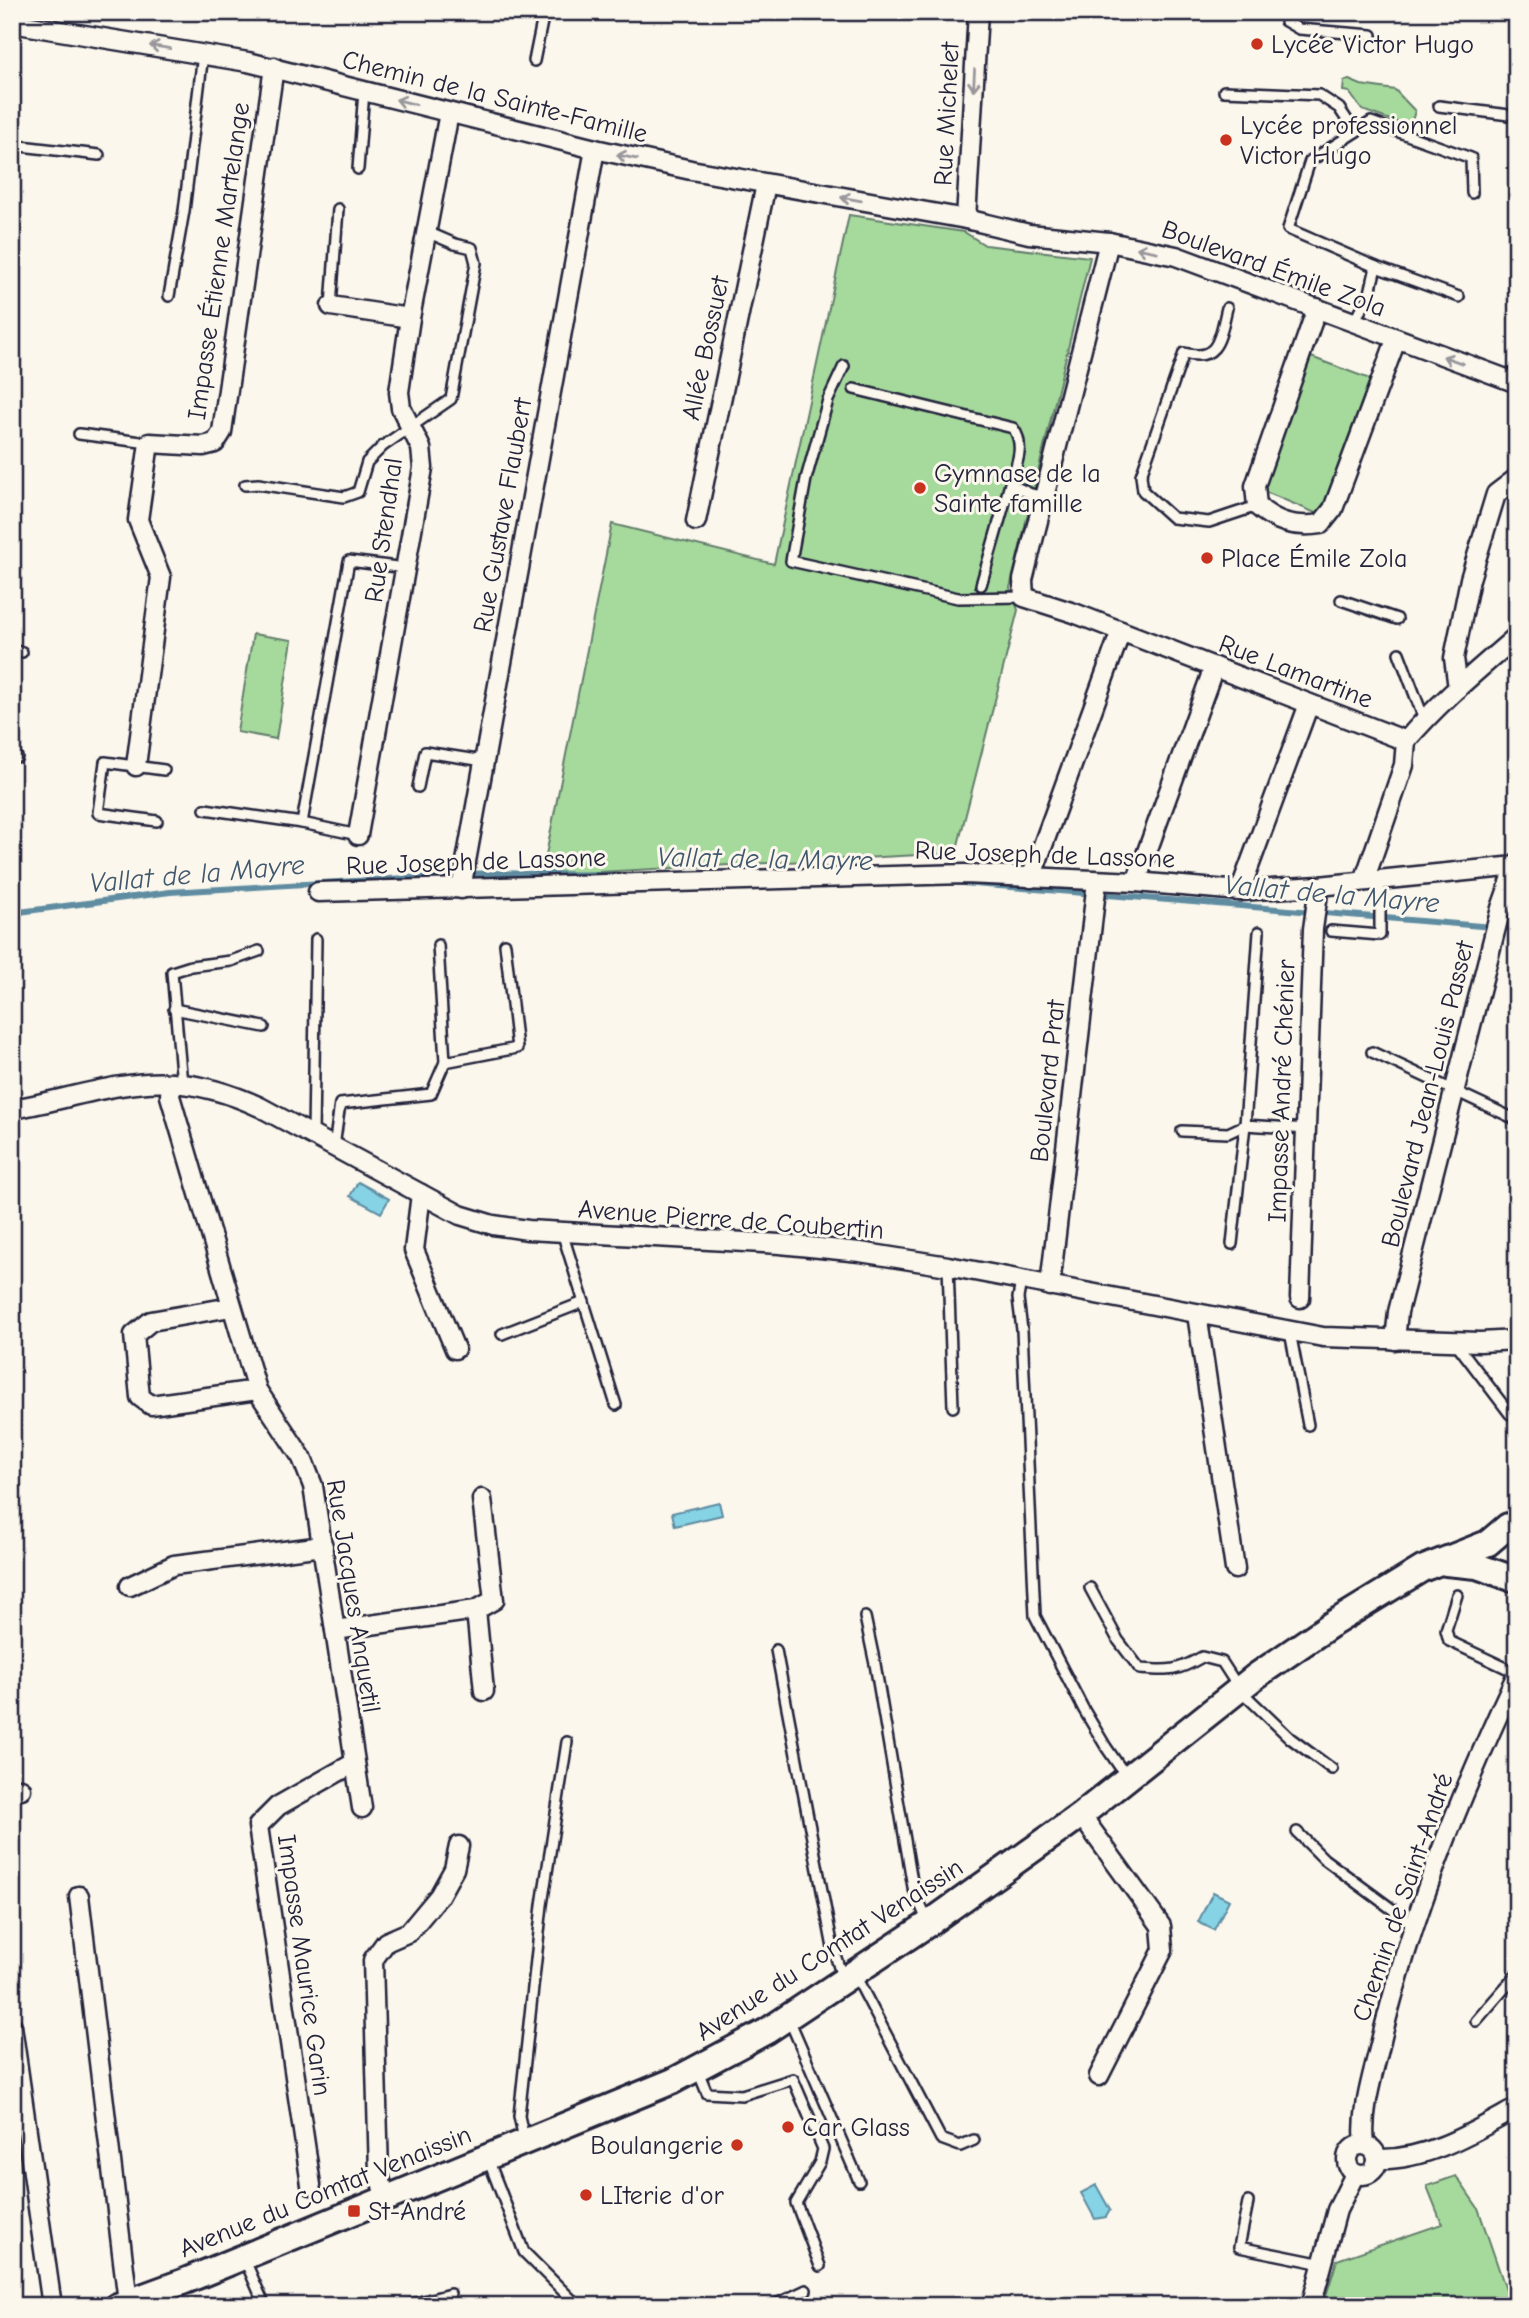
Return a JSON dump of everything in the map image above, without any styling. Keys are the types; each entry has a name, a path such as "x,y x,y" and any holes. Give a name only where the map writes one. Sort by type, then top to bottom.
{"main road":[{"name":"Avenue du Comtat Venaissin","path":"122,2304 185,2281 698,2069 788,2018 928,1924 1081,1815 1240,1690 1332,1624 1435,1563 1488,1543 1512,1520"},
{"path":"1512,1520 1503,1538 1502,1552 1504,1566 1514,1581"},
{"path":"1435,1563 1477,1566 1514,1581"}],"street":[{"name":"Rue Michelet","path":"966,219 978,12"},
{"name":"Chemin de la Sainte-Famille","path":"12,23 274,67 449,113 501,121 595,149 766,184 799,186 895,202 966,219"},
{"name":"Impasse Étienne Martelange","path":"149,443 203,446 215,443 222,432 274,67"},
{"name":"Rue Stendhal","path":"358,835 423,468 421,449 401,408 399,392 410,318 449,113"},
{"name":"Rue Gustave Flaubert","path":"461,889 595,149"},
{"name":"Allée Bossuet","path":"696,522 766,184"},
{"name":"Boulevard Émile Zola","path":"966,219 1029,234 1109,242 1176,256 1517,383"},
{"path":"1024,597 1023,580 1109,242"},
{"path":"331,306 410,318"},
{"path":"1317,309 1255,486 1257,506 1269,516 1287,524 1304,527 1321,524 1333,509 1396,340"},
{"path":"136,766 161,577 138,520 149,443"},
{"path":"1458,688 1454,658 1470,579 1496,494 1517,478"},
{"name":"Rue Lamartine","path":"1024,597 1121,631 1406,741"},
{"path":"1031,878 1121,631"},
{"path":"1372,880 1404,765 1406,741 1424,719 1517,636"},
{"path":"1136,882 1214,667"},
{"path":"1240,891 1309,704"},
{"name":"Rue Joseph de Lassone","path":"318,892 965,874 1136,882 1240,891 1319,886 1516,864"},
{"name":"Boulevard Jean-Louis Passet","path":"1395,1340 1398,1312 1501,908 1516,864"},
{"name":"Boulevard Prat","path":"1051,1286 1097,881"},
{"name":"Impasse André Chénier","path":"1300,1298 1313,929 1319,886"},
{"name":"Avenue Pierre de Coubertin","path":"12,1109 139,1084 176,1083 230,1093 261,1107 460,1215 493,1225 562,1232 780,1244 860,1252 948,1266 1290,1332 1341,1338 1517,1340"},
{"name":"Rue Jacques Anquetil","path":"176,1083 170,1096 257,1390 302,1458 313,1486 362,1808"},
{"path":"421,1194 414,1250 455,1349"},
{"path":"231,1307 151,1321 134,1335 140,1397 151,1405 257,1390"},
{"path":"1197,1314 1235,1569"},
{"path":"335,1630 475,1610 494,1600 482,1499"},
{"path":"130,1586 174,1566 323,1546"},
{"path":"475,1610 484,1691"},
{"name":"Chemin de Saint-André","path":"1365,2145 1363,2123 1367,2099 1390,2006 1415,1926 1446,1837 1517,1674"},
{"name":"Impasse Maurice Garin","path":"311,2185 258,1826 278,1806 354,1763"},
{"path":"1081,1815 1161,1926 1163,1950 1099,2076"},
{"path":"385,2198 379,2173 373,1960 386,1942 409,1932 439,1896 454,1869 459,1846"},
{"path":"79,1896 122,2304"},
{"path":"12,2026 52,2306"},
{"path":"1377,2160 1402,2158 1462,2138 1517,2108"},
{"path":"1365,2145 1374,2150 1377,2160 1370,2173 1355,2174 1348,2166 1347,2155 1354,2147 1365,2145"},
{"path":"1311,2306 1337,2210 1355,2174"}],"lane":[{"path":"534,61 544,12"},
{"path":"1285,12 1285,21 1299,29 1372,35"},
{"path":"169,296 184,211 203,54"},
{"path":"358,169 364,91"},
{"path":"1224,91 1319,95 1339,108 1355,132"},
{"path":"1439,106 1517,116"},
{"path":"1459,297 1376,267 1287,229 1310,161 1371,122 1471,158 1472,193"},
{"path":"12,145 99,155"},
{"path":"331,306 338,209"},
{"path":"245,485 258,484 344,497 358,492 367,462 383,446 451,399 476,263 472,248 427,232"},
{"path":"1353,322 1369,297 1376,267"},
{"path":"1227,308 1217,345 1208,355 1184,353 1141,475 1143,491 1173,518 1209,522 1257,506"},
{"path":"845,366 824,413 806,479 791,561 958,598 1024,597"},
{"path":"854,390 1013,428 1019,435 1020,452 981,585"},
{"path":"79,434 149,443"},
{"path":"1010,484 1031,494 1044,496"},
{"path":"302,823 349,561 405,568"},
{"path":"1341,600 1397,619"},
{"path":"1399,653 1424,719"},
{"path":"418,787 425,752 484,761"},
{"path":"157,821 98,813 105,762 164,770"},
{"path":"205,808 358,835"},
{"path":"1331,931 1380,935 1372,880"},
{"path":"1232,1244 1245,1125 1259,932"},
{"path":"313,1135 316,939"},
{"path":"444,1062 517,1048 505,944"},
{"path":"334,1147 340,1104 431,1094 444,1062 438,945"},
{"path":"176,1083 172,972 191,966 231,961 259,951"},
{"path":"174,1009 264,1027"},
{"path":"1372,1052 1517,1120"},
{"path":"1182,1131 1228,1133 1245,1125 1307,1129"},
{"path":"562,1232 616,1405"},
{"path":"948,1266 953,1407"},
{"path":"1021,1281 1018,1298 1022,1330 1035,1616 1105,1747 1127,1777"},
{"path":"502,1334 584,1302"},
{"path":"1290,1332 1308,1425"},
{"path":"1455,1341 1510,1414"},
{"path":"1090,1588 1118,1640 1140,1669 1182,1669 1202,1657 1222,1662 1240,1690 1290,1738 1332,1769"},
{"path":"1457,1595 1446,1630 1449,1641 1517,1674"},
{"path":"865,1617 913,1887 928,1924"},
{"path":"776,1650 833,1948 941,2139 960,2146 974,2140"},
{"path":"524,2141 519,2116 542,1905 568,1742"},
{"path":"1297,1832 1324,1859 1415,1926"},
{"path":"1476,2021 1517,1975"},
{"path":"788,2018 859,2181"},
{"path":"698,2069 707,2093 742,2095 793,2080 823,2149 820,2162 796,2203 820,2266"},
{"path":"487,2157 524,2252 578,2306"},
{"path":"1248,2202 1239,2247 1323,2264"},
{"path":"243,2256 265,2306"},
{"path":"772,2306 806,2290"},
{"path":"404,2306 450,2294"}],"green space":[{"path":"1349,80 1361,85 1395,90 1415,111 1410,127 1362,110 1349,92 1343,91 1344,81"},
{"path":"849,215 964,232 985,245 1090,257 1010,588 1018,610 956,853 542,875 612,524 774,564"},
{"path":"1311,357 1370,379 1320,515 1261,490"},
{"path":"253,634 292,640 276,739 237,732"},
{"path":"1456,2176 1478,2208 1507,2293 1517,2295 1517,2306 1323,2306 1337,2260 1442,2224 1427,2186"}],"water":[{"path":"358,1182 389,1199 381,1213 350,1196"},
{"path":"719,1502 722,1515 675,1526 672,1513"},
{"path":"1213,1892 1229,1900 1214,1930 1198,1922"},
{"path":"1096,2185 1110,2210 1106,2217 1095,2219 1081,2193"}],"waterway":[{"name":"Vallat de la Mayre","path":"12,913 170,892 489,873 614,875"},
{"name":"Vallat de la Mayre","path":"950,882 1517,929"}],"place":[{"name":"Lycée Victor Hugo","path":"1257,44"},
{"name":"Lycée professionnel Victor Hugo","path":"1226,140"},
{"name":"Gymnase de la Sainte famille","path":"920,488"},
{"name":"Place Émile Zola","path":"1207,558"},
{"name":"Car Glass","path":"788,2127"},
{"name":"Boulangerie","path":"737,2145"},
{"name":"LIterie d'or","path":"586,2195"},
{"name":"St-André","path":"354,2211"}]}
